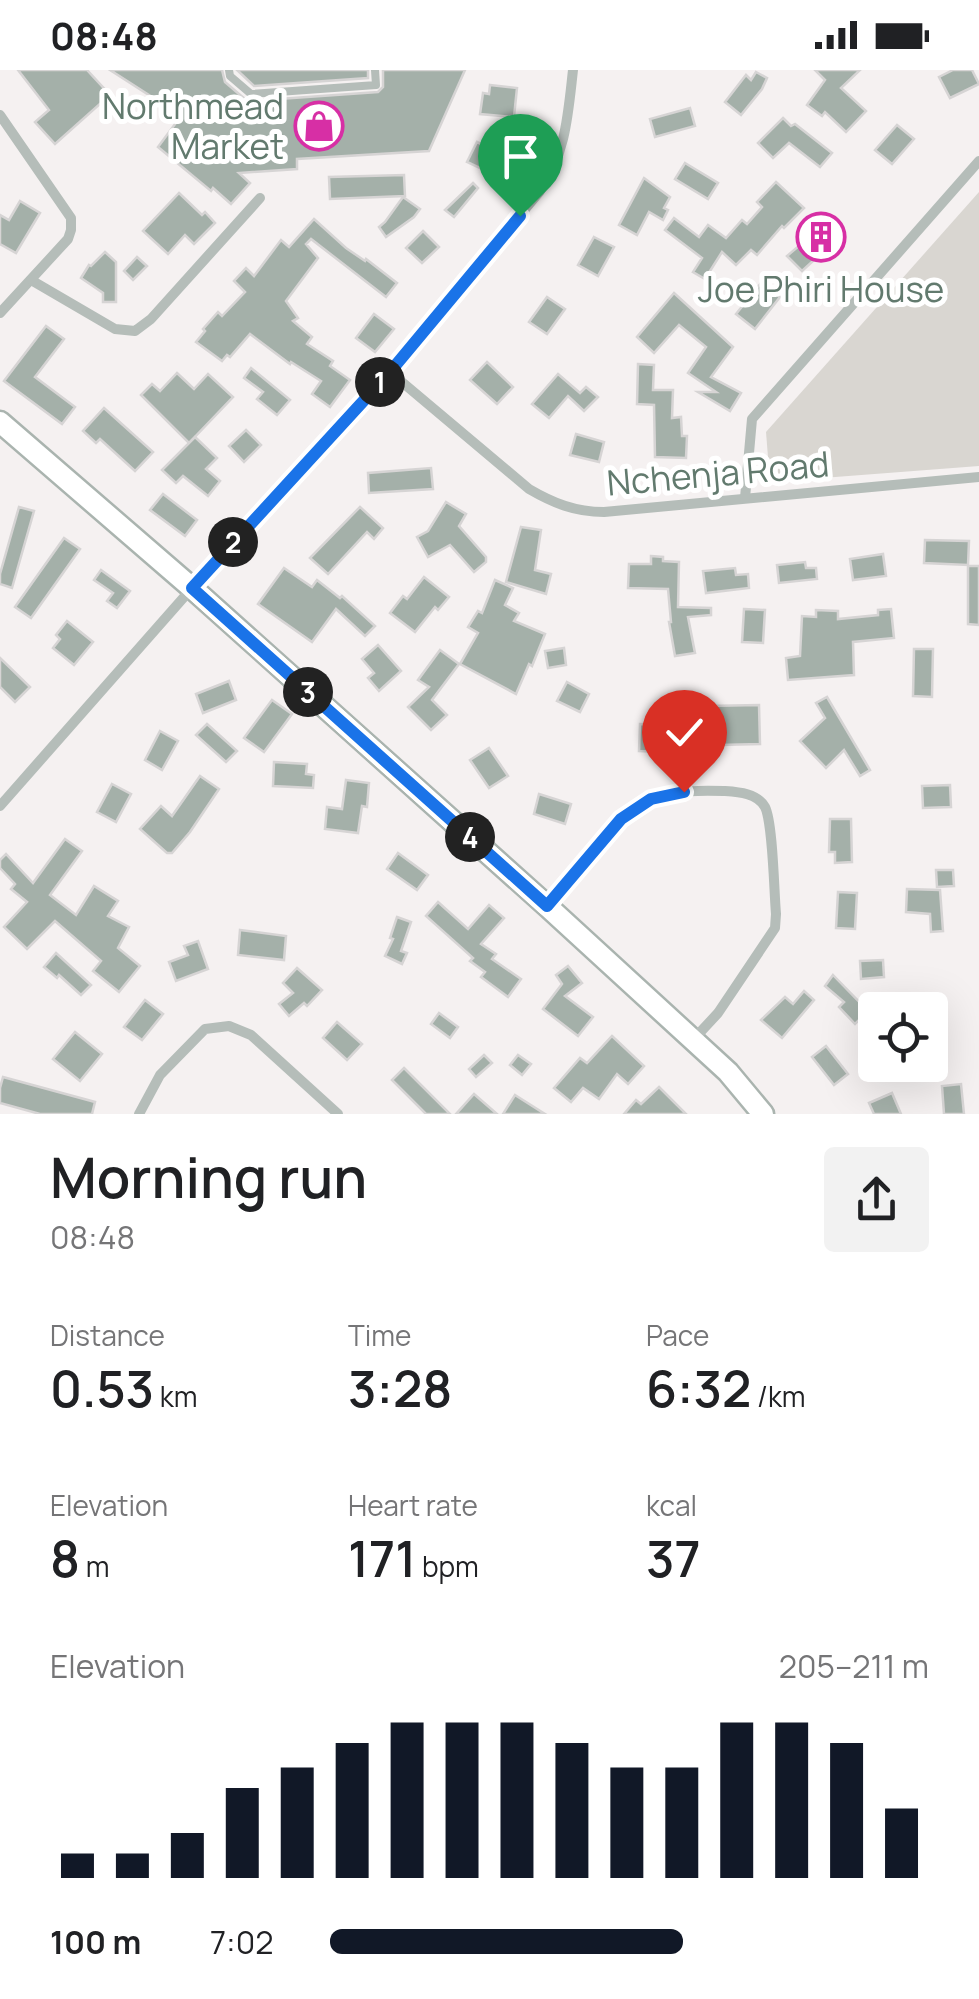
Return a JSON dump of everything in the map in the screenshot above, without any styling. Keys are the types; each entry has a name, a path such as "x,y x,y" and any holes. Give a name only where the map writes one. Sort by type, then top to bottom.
{"street":[{"path":"0,806 390,372 520,216 551,175 566,134 573,70"},
{"path":"0,115 71,218 68,239 0,314"},
{"path":"745,498 752,419 979,161"},
{"path":"31,280 115,330 134,330 151,319 260,198"},
{"name":"Nchenja Road","path":"390,372 529,490 552,503 582,511 979,476"},
{"path":"0,422 547,906 728,1072 762,1114"},
{"path":"547,906 617,823 651,799 717,791 757,798 768,820 775,928 718,1013 692,1040"},
{"path":"139,1114 160,1074 206,1029 229,1026 251,1035 338,1114"}],"lane":[{"path":"229,70 230,76 251,94 376,85 374,70"}],"shaded area":[{"path":"979,192 979,466 770,482 766,432"}],"building":[{"path":"18,70 87,70 110,95 55,144 35,122 49,110"},
{"name":"Northmead Market","path":"110,70 222,70 225,82 252,101 378,92 383,87 383,70 465,70 429,151 297,159 297,169 239,173 250,183 231,204 158,147 178,120 169,114 169,108"},
{"path":"237,70 368,70 368,78 254,86"},
{"path":"815,70 860,70 841,88 866,111 846,132 825,112 822,116 807,105 825,80"},
{"path":"953,70 972,70 979,84 950,98 939,77"},
{"path":"756,72 767,78 741,115 725,102 746,75 751,80"},
{"path":"490,85 517,88 514,117 480,114 483,93 489,94"},
{"path":"690,108 695,126 655,137 650,119"},
{"path":"783,118 832,153 820,167 789,143 773,158 758,143"},
{"path":"897,125 914,139 892,164 875,150"},
{"path":"477,142 508,157 499,177 467,162"},
{"path":"685,163 718,183 708,199 675,179"},
{"path":"404,175 405,196 330,199 329,177"},
{"path":"644,178 670,197 663,220 649,212 637,235 619,225"},
{"path":"776,182 804,208 757,255 751,250 736,265 722,252 705,279 693,272 702,258 665,230 674,218 699,237 708,225 726,238 742,220 747,224 762,207 757,202"},
{"path":"473,183 478,188 454,217 445,210"},
{"path":"179,193 215,223 194,244 185,235 168,254 143,231"},
{"path":"403,197 420,209 386,237 379,227"},
{"path":"20,201 40,213 16,253 0,244 0,215 9,220"},
{"path":"314,219 346,248 397,283 386,297 311,239 306,244 318,258 286,301 298,318 293,321 312,337 307,344 333,361 330,366 350,380 330,407 312,394 321,381 250,334 222,361 196,342 218,312 222,316 245,292 234,281 246,268 254,276 281,240 289,247"},
{"path":"820,228 830,239 822,246 825,250 802,271 787,256"},
{"path":"423,231 439,247 422,263 406,248"},
{"path":"594,237 614,247 598,276 578,265"},
{"path":"105,252 116,262 116,302 103,302 103,293 81,278"},
{"path":"137,257 147,266 133,280 124,271"},
{"path":"761,283 780,297 755,329 736,314"},
{"path":"674,293 733,347 711,377 741,393 730,411 698,392 716,392 688,373 706,347 679,325 654,353 637,337"},
{"path":"547,297 565,309 547,334 529,322"},
{"path":"374,314 394,329 375,352 356,338"},
{"path":"46,326 64,339 35,377 75,407 62,424 4,381"},
{"path":"487,362 513,387 497,404 470,380"},
{"path":"638,364 654,365 653,390 673,390 672,418 681,417 682,436 687,436 686,458 655,457 654,405 637,404"},
{"path":"251,368 290,400 277,415 257,399 263,392 244,378"},
{"path":"177,373 194,389 208,374 233,397 189,443 141,395 152,384 160,391"},
{"path":"558,374 580,393 586,387 598,397 584,411 568,396 549,418 532,404"},
{"path":"104,408 153,452 135,471 100,439 96,443 83,431"},
{"path":"246,430 261,445 244,462 229,446"},
{"path":"576,434 604,442 599,462 570,455"},
{"path":"195,437 217,458 206,469 220,481 208,496 183,476 176,483 162,470"},
{"path":"431,468 433,489 369,493 368,473"},
{"path":"163,494 197,520 185,536 150,510"},
{"path":"446,502 466,514 459,526 486,557 486,562 474,572 450,545 428,557 417,537 428,531"},
{"path":"19,507 34,511 12,588 0,584 0,574"},
{"path":"360,507 383,528 374,539 367,532 328,574 310,558"},
{"path":"521,527 541,530 535,570 551,574 546,594 506,582"},
{"path":"64,538 80,549 31,618 15,607"},
{"path":"925,540 969,541 968,565 924,563"},
{"path":"883,554 886,576 853,580 850,559"},
{"path":"651,556 679,562 678,607 711,608 711,615 688,617 695,653 675,656 668,589 628,588 629,564 651,564"},
{"path":"805,562 806,568 816,568 817,579 779,583 777,565"},
{"path":"968,566 979,566 979,625 968,624"},
{"path":"284,568 312,587 317,580 375,626 365,636 336,609 312,642 258,604"},
{"path":"735,568 736,575 748,574 749,588 706,593 703,571"},
{"path":"101,570 130,591 117,608 107,601 113,593 94,580"},
{"path":"424,577 449,597 438,610 435,607 415,632 390,613"},
{"path":"495,580 513,588 505,605 519,613 514,621 545,634 516,694 460,664 478,633 468,627 478,611 482,613"},
{"path":"744,609 765,610 763,643 742,642"},
{"path":"891,609 894,638 853,642 854,675 788,680 786,658 800,656 802,616 816,617 816,610 838,611 838,619 878,615 878,610"},
{"path":"67,621 93,642 74,665 53,648 60,639 56,635"},
{"path":"378,645 401,671 379,691 368,678 374,673 362,659"},
{"path":"564,648 566,665 548,668 545,651"},
{"path":"914,649 933,649 932,697 913,696"},
{"path":"440,650 459,664 432,700 447,715 431,730 408,707 429,687 418,680"},
{"path":"0,658 30,687 15,702 0,687"},
{"path":"229,681 236,700 203,713 196,694"},
{"path":"567,682 589,694 580,712 557,701"},
{"path":"827,697 870,770 860,776 844,750 826,768 800,741 825,718 816,703"},
{"path":"272,700 292,714 264,752 244,738"},
{"path":"759,705 760,744 719,745 718,724 706,724 706,706"},
{"path":"207,724 237,751 226,762 196,735"},
{"path":"640,724 685,726 684,753 639,751"},
{"path":"160,731 178,741 162,770 145,760"},
{"path":"489,748 508,776 489,788 470,760"},
{"path":"274,762 307,764 306,774 314,775 313,788 273,786"},
{"path":"200,776 219,789 190,832 172,853 167,853 140,829 161,806 172,816"},
{"path":"346,780 369,783 367,807 362,806 358,833 325,829 327,807 342,809"},
{"path":"112,784 131,794 116,822 97,812"},
{"path":"950,785 951,807 923,808 922,786"},
{"path":"539,794 571,804 565,824 534,814"},
{"path":"830,819 851,819 852,862 835,863 835,852 829,852"},
{"path":"65,839 82,851 50,895 76,915 94,886 118,901 108,916 129,927 118,948 140,966 119,992 93,971 101,961 55,921 27,949 4,927 27,902 11,889 15,884 0,868 0,860 6,854 33,883"},
{"path":"398,853 428,875 417,890 387,869"},
{"path":"936,870 953,870 954,886 937,887"},
{"path":"907,889 940,890 943,931 931,932 930,914 906,912"},
{"path":"838,892 857,893 855,929 836,928"},
{"path":"438,902 468,929 489,905 504,918 481,944 496,954 492,959 521,979 508,997 481,977 485,972 470,961 473,958 426,916"},
{"path":"397,917 411,922 401,951 407,953 402,964 385,956"},
{"path":"240,930 286,936 284,960 238,955"},
{"path":"198,941 208,969 176,981 169,962 188,955 184,946"},
{"path":"56,953 91,985 81,995 44,967"},
{"path":"883,960 884,977 861,979 860,961"},
{"path":"568,966 582,983 565,996 593,1017 578,1036 543,1009 562,984 556,975"},
{"path":"297,968 322,990 307,1006 304,1003 289,1016 279,1004 293,993 283,983"},
{"path":"833,975 858,1001 855,1024 839,1007 844,1002 825,986"},
{"path":"804,991 814,1000 782,1038 761,1020 785,997 793,1004"},
{"path":"145,1000 163,1014 142,1040 124,1027"},
{"path":"439,1013 458,1027 450,1038 431,1024"},
{"path":"337,1022 362,1044 347,1060 323,1038"},
{"path":"75,1032 102,1054 80,1081 53,1059"},
{"path":"612,1036 644,1066 628,1084 617,1074 599,1099 583,1088 571,1102 554,1088 580,1058 587,1063"},
{"path":"826,1046 848,1074 834,1085 812,1057"},
{"path":"484,1055 492,1063 476,1077 469,1069"},
{"path":"518,1055 531,1064 522,1075 510,1065"},
{"path":"404,1068 450,1114 426,1114 392,1080"},
{"path":"3,1077 95,1102 92,1114 40,1114 0,1103"},
{"path":"961,1084 964,1114 944,1114 942,1086"},
{"path":"659,1087 686,1114 624,1114 636,1100 641,1104"},
{"path":"892,1093 901,1114 874,1114 869,1103"},
{"path":"474,1094 497,1114 456,1114"},
{"path":"515,1095 545,1114 503,1114"}],"place":[{"name":"Northmead Market","path":"319,126"},
{"name":"Joe Phiri House","path":"821,237"}],"route":[{"path":"520,216 390,372 192,588 547,906 621,819 651,799 684,792"}]}
